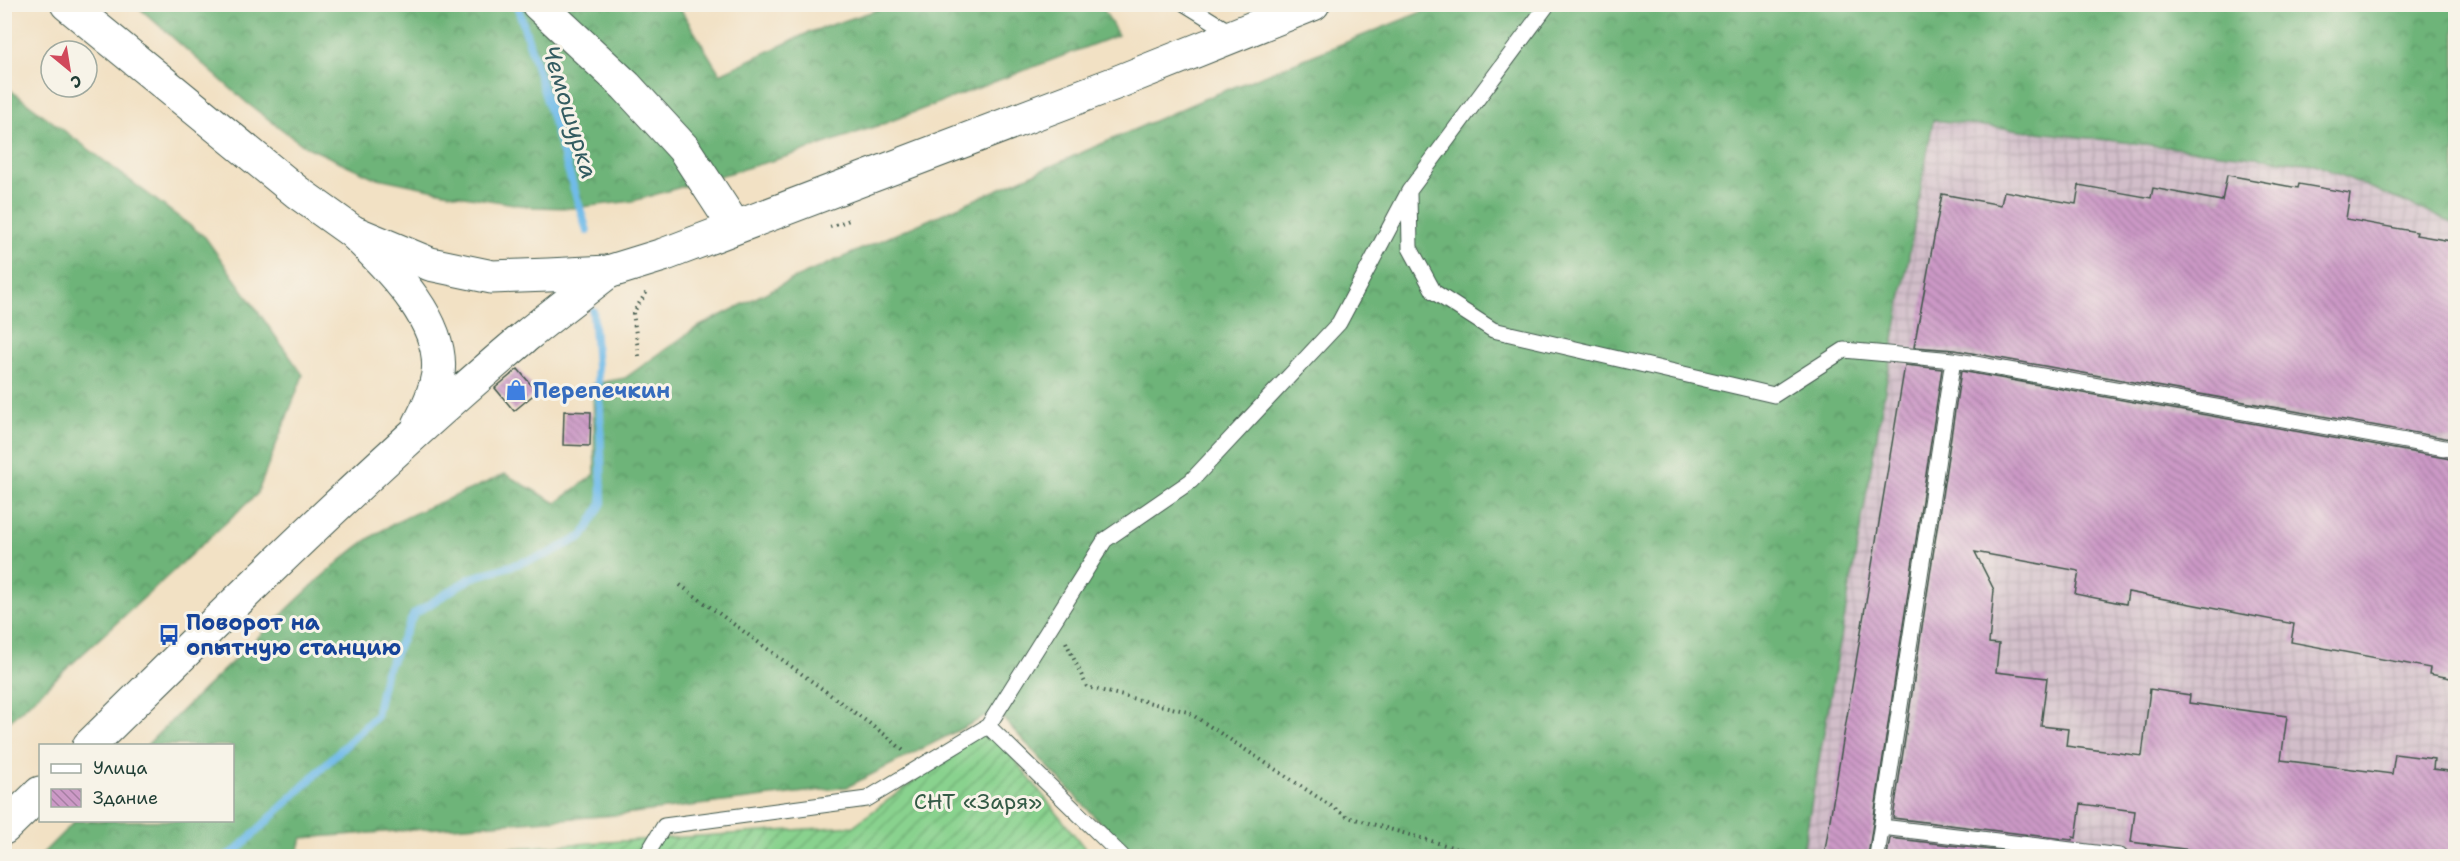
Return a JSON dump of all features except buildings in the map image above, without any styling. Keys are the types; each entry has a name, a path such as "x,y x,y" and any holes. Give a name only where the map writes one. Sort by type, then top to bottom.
{"main road":[{"path":"67,4 297,192 353,232 399,278 421,309 434,339 438,371 432,400 414,435"},
{"path":"538,4 626,86 684,149 735,226"},
{"path":"353,232 430,264 492,277 608,272 663,255 1113,84 1313,4"},
{"path":"91,744 218,619 414,435 527,335 608,272"},
{"path":"4,828 39,794"}],"lane":[{"path":"1185,4 1235,35"},
{"path":"646,856 664,826 867,799 988,726 1105,540 1191,482 1339,323 1409,191 1548,4"},
{"path":"1409,191 1410,248 1434,292 1493,330 1774,395 1844,350 1953,360 2456,450"},
{"path":"1877,856 1953,360"},
{"path":"988,726 1122,856"},
{"path":"1882,827 2120,856"}],"path":[{"path":"819,231 863,214"},
{"path":"638,291 649,288 633,313 639,356"},
{"path":"680,585 888,737 922,766"},
{"path":"1055,618 1087,687 1188,712 1348,817 1483,856"}],"shaded area":[{"path":"1933,119 2315,164 2455,224 2455,856 1802,856"}],"green space":[{"path":"136,5 678,5 720,74 810,32 892,5 1101,5 1118,35 883,124 788,156 633,201 572,208 533,207 464,196 373,177 303,145 247,103"},
{"path":"1439,5 2455,5 2455,224 2315,164 1933,120 1802,856 1131,856 996,711 847,787 616,815 302,838 297,856 40,856 74,822 234,822 234,744 148,744 311,587 336,564 376,534 407,517 505,474 556,503 595,474 593,384 625,378 696,328 791,280 1204,99"},
{"path":"5,86 205,237 303,375 257,494 5,725"},
{"name":"СНТ «Заря»","path":"988,726 1091,856 389,856 853,826"}],"waterway":[{"name":"Чемошурка","path":"517,4 587,231"},
{"name":"Чемошурка","path":"226,856 237,850 376,716 385,674 414,614 471,578 546,555 583,536 602,503 600,410 593,311"}],"place":[{"name":"Перепечкин","path":"516,390"},
{"name":"Поворот на опытную станцию","path":"169,635"}]}
